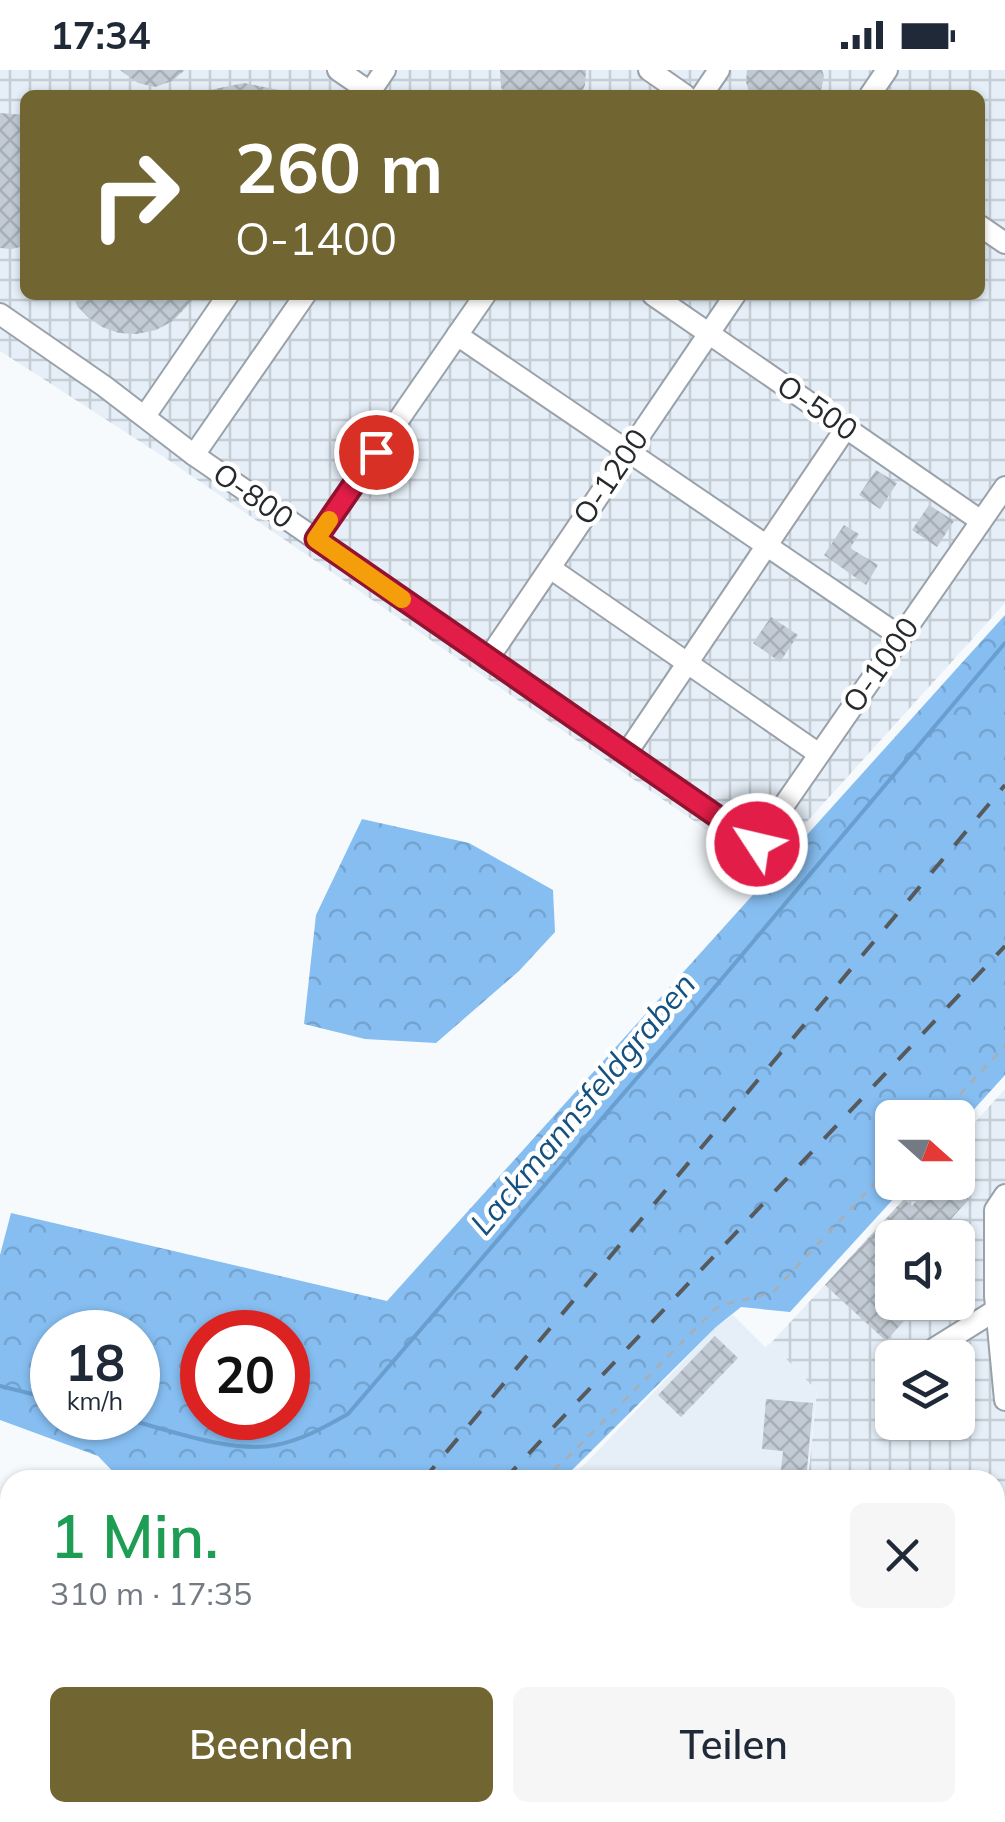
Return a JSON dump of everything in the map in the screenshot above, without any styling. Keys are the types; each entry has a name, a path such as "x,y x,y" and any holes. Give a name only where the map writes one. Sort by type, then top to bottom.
{"street":[{"path":"338,70 364,90"},
{"path":"649,70 678,90"},
{"path":"145,416 225,300"},
{"path":"194,455 302,300"},
{"path":"316,539 481,300"},
{"name":"O-500","path":"661,300 981,521"},
{"name":"O-1200","path":"488,658 709,333 724,300"},
{"name":"O-800","path":"0,314 194,455 757,844"},
{"path":"457,335 901,637"},
{"path":"626,754 846,428"},
{"name":"O-1000","path":"757,844 1005,486"},
{"path":"550,568 819,754"},
{"path":"1005,1195 995,1210 996,1310 1005,1400"},
{"path":"948,1340 996,1310"}],"path":[{"path":"955,1100 1005,1046"},
{"path":"553,1470 715,1309 774,1291 875,1183"}],"shaded area":[{"path":"0,70 1005,70 1005,603 764,869 167,459 0,351"},
{"path":"1005,1089 1005,1470 809,1470 817,1391 771,1343 875,1231 875,1320 975,1320 975,1220 885,1220 903,1200 975,1200 975,1122"},
{"path":"733,1315 765,1347 771,1343 817,1391 808,1470 578,1470 587,1462 716,1327"}],"green space":[{"path":"1005,615 1005,1075 975,1108 975,1100 875,1100 875,1200 892,1200 790,1312 741,1307 572,1470 111,1470 98,1456 54,1440 160,1440 160,1310 30,1310 30,1431 0,1420 0,1255 11,1213 387,1301"},
{"path":"362,819 469,843 553,890 555,932 519,971 436,1043 365,1039 304,1024 316,915"}],"building":[{"path":"120,70 185,70 172,81 155,87 138,83"},
{"path":"500,70 586,70 583,90 501,87"},
{"path":"747,70 822,70 824,76 821,90 748,90"},
{"path":"244,83 279,90 210,90"},
{"path":"0,113 20,115 20,247 0,248"},
{"path":"74,300 192,300 173,321 137,334 102,327"},
{"path":"876,470 897,483 880,509 859,495"},
{"path":"929,505 954,521 937,547 912,530"},
{"path":"844,525 859,534 850,548 878,565 866,585 824,555"},
{"path":"771,617 798,635 780,662 753,643"},
{"path":"903,1200 912,1206 917,1200 968,1200 950,1220 885,1220"},
{"path":"875,1231 875,1320 905,1320 885,1340 825,1285"},
{"path":"715,1336 738,1358 681,1417 658,1395"},
{"path":"766,1399 813,1403 807,1470 781,1470 783,1451 762,1449"}],"waterway":[{"name":"Lackmannsfeldgraben","path":"160,1428 199,1439 258,1447 295,1440 348,1414 1005,643"},
{"name":"Lackmannsfeldgraben","path":"0,1386 30,1394"}],"railway":[{"path":"431,1470 1005,785"},
{"path":"513,1470 1005,946"}],"slow traffic":[{"path":"329,520 316,539 402,599"}],"route":[{"path":"376,452 316,539 757,844"}]}
